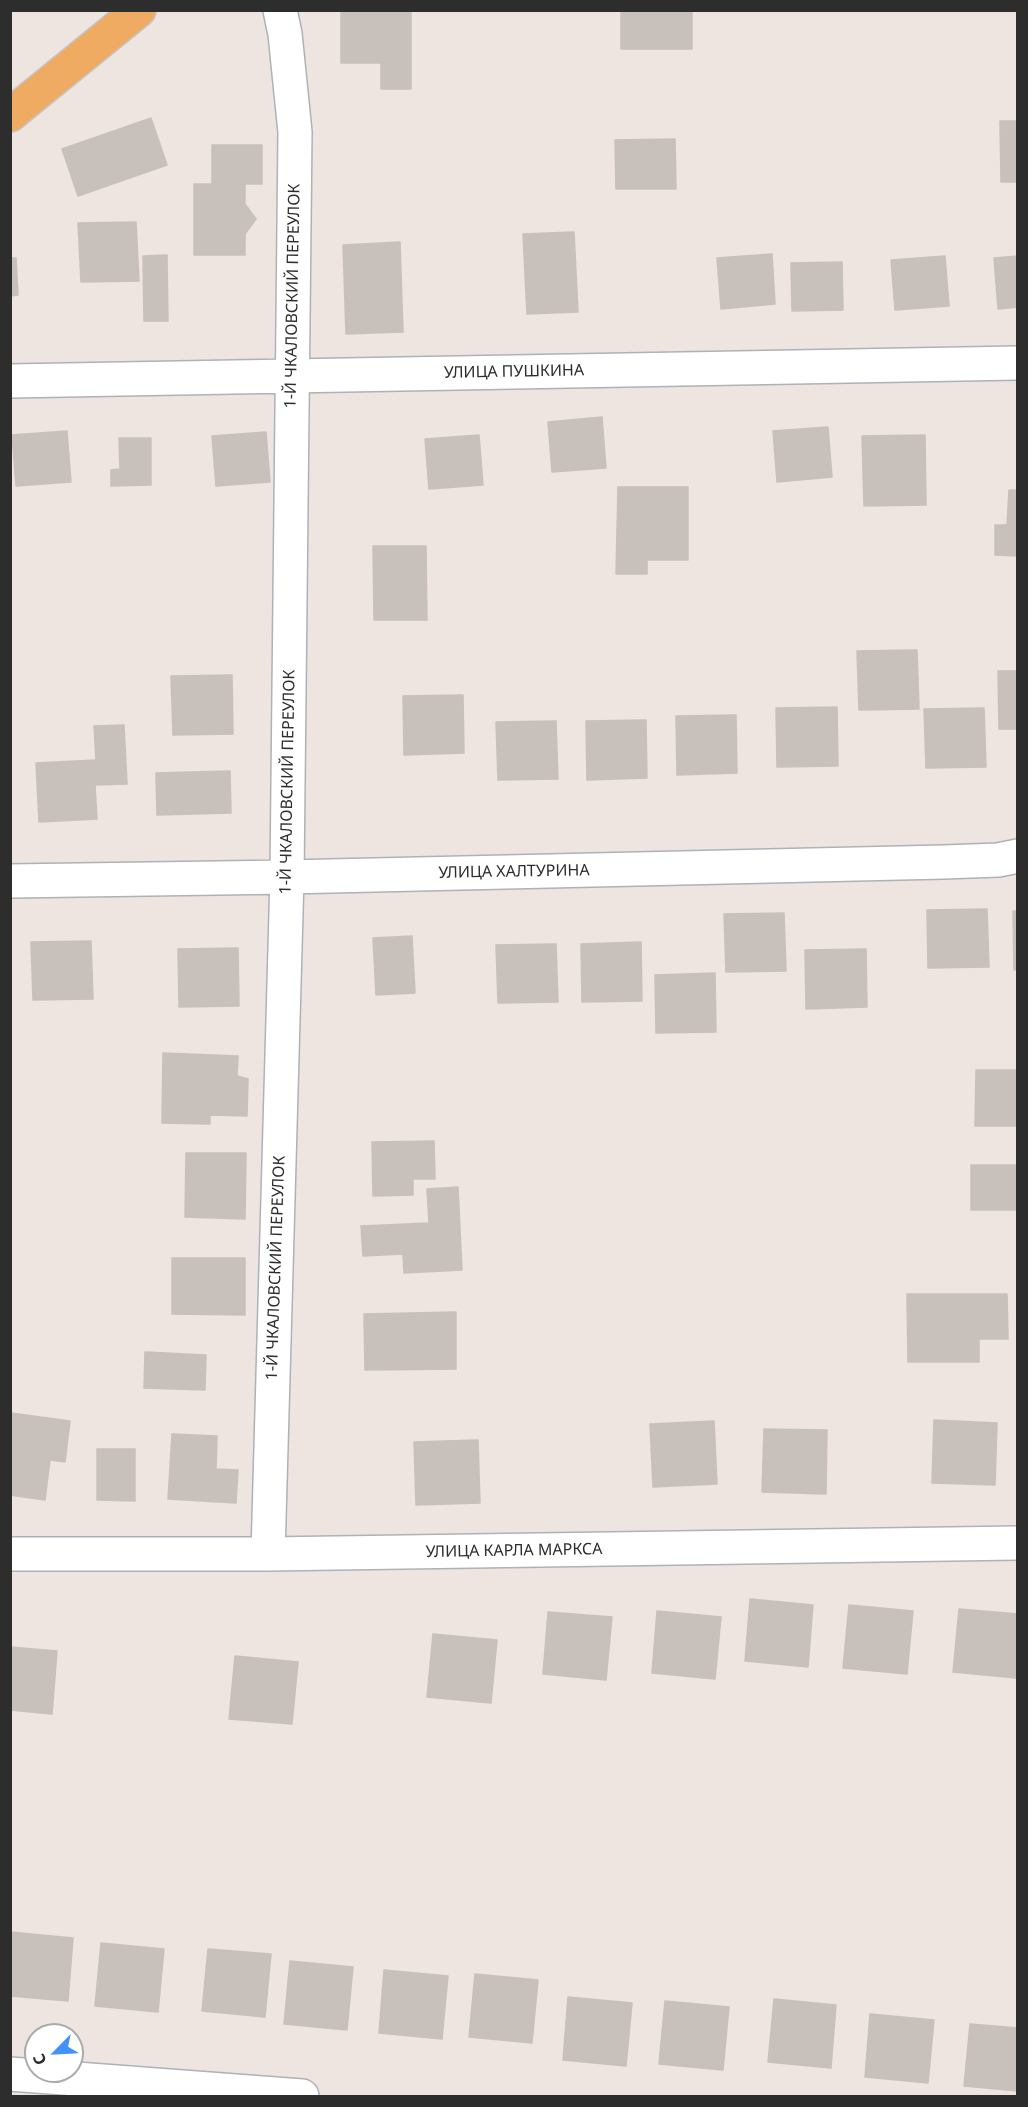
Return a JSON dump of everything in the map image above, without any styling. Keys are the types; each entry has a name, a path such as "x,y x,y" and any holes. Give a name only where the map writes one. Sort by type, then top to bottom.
{"main road":[{"path":"10,115 140,10"}],"street":[{"name":"1-Й ЧКАЛОВСКИЙ ПЕРЕУЛОК","path":"268,1554 287,877 295,132 285,34 280,10"},
{"name":"УЛИЦА ПУШКИНА","path":"10,381 1017,363"},
{"name":"УЛИЦА ХАЛТУРИНА","path":"10,881 955,862 998,860 1017,856"},
{"name":"УЛИЦА КАРЛА МАРКСА","path":"10,1554 268,1554 1017,1543"},
{"path":"10,2074 302,2097"}],"building":[{"path":"341,10 411,10 411,89 381,89 381,63 341,63"},
{"path":"621,10 692,10 692,49 621,49"},
{"path":"151,118 167,165 78,196 62,149"},
{"path":"1000,121 1018,121 1018,182 1001,182"},
{"path":"675,139 676,189 616,189 615,140"},
{"path":"212,145 262,145 262,184 212,184"},
{"path":"194,184 245,184 245,204 256,219 245,234 245,255 194,255"},
{"path":"136,222 139,281 81,282 78,223"},
{"path":"574,232 578,312 527,314 523,234"},
{"path":"400,242 403,332 346,334 343,245"},
{"path":"772,254 775,304 721,309 717,258"},
{"path":"167,255 168,321 144,321 143,256"},
{"path":"945,256 949,306 895,310 891,260"},
{"path":"1018,256 1018,307 998,309 994,258"},
{"path":"10,258 16,258 18,295 10,296"},
{"path":"842,262 843,310 792,311 791,263"},
{"path":"602,417 606,468 552,472 548,422"},
{"path":"828,427 832,477 777,482 773,431"},
{"path":"67,431 71,482 16,486 12,435"},
{"path":"266,432 270,482 216,486 212,436"},
{"path":"479,435 483,485 429,489 425,439"},
{"path":"925,435 926,505 864,506 862,436"},
{"path":"119,438 151,438 151,485 111,486 111,470 120,469"},
{"path":"618,487 688,487 688,560 647,560 647,574 616,574"},
{"path":"1009,490 1018,490 1018,556 995,555 995,525 1007,525"},
{"path":"373,546 426,546 427,620 374,620"},
{"path":"917,650 919,709 859,710 857,651"},
{"path":"998,671 1018,671 1018,729 999,729"},
{"path":"232,675 233,734 173,735 171,676"},
{"path":"463,695 464,753 404,755 403,696"},
{"path":"837,707 838,766 777,767 776,708"},
{"path":"984,708 986,767 926,768 924,709"},
{"path":"736,715 737,773 677,775 676,716"},
{"path":"646,720 647,778 587,780 586,721"},
{"path":"556,721 558,779 498,780 496,722"},
{"path":"124,725 127,784 95,785 97,819 39,822 36,763 96,760 94,726"},
{"path":"230,771 231,813 157,815 156,773"},
{"path":"987,909 989,967 928,968 927,910"},
{"path":"1013,911 1018,911 1018,969 1014,970"},
{"path":"784,913 786,971 726,972 724,914"},
{"path":"412,936 415,993 376,995 373,938"},
{"path":"91,941 93,999 33,1000 31,942"},
{"path":"641,942 642,1001 582,1002 581,944"},
{"path":"556,944 558,1002 498,1003 496,945"},
{"path":"238,948 239,1006 179,1007 178,949"},
{"path":"866,949 867,1007 806,1009 805,950"},
{"path":"715,973 716,1032 656,1033 655,975"},
{"path":"163,1053 238,1056 237,1076 248,1079 247,1116 210,1115 210,1124 162,1123"},
{"path":"976,1070 1018,1070 1018,1126 975,1126"},
{"path":"434,1141 435,1179 413,1179 413,1195 373,1196 372,1142"},
{"path":"186,1153 246,1153 245,1219 185,1217"},
{"path":"971,1165 1018,1165 1018,1210 971,1210"},
{"path":"458,1187 462,1270 404,1273 403,1254 363,1256 361,1226 429,1223 427,1189"},
{"path":"172,1258 245,1258 245,1315 172,1314"},
{"path":"907,1294 1007,1294 1008,1339 979,1339 979,1362 908,1362"},
{"path":"456,1312 456,1369 365,1370 364,1314"},
{"path":"145,1352 206,1355 205,1390 144,1388"},
{"path":"11,1413 70,1421 65,1462 50,1460 45,1500 10,1495"},
{"path":"934,1420 997,1423 995,1485 932,1483"},
{"path":"714,1421 717,1484 653,1487 650,1424"},
{"path":"764,1429 827,1430 826,1494 762,1492"},
{"path":"172,1434 217,1436 216,1469 238,1470 236,1503 168,1499"},
{"path":"478,1440 480,1503 416,1505 414,1442"},
{"path":"97,1449 135,1449 135,1501 97,1500"},
{"path":"750,1599 813,1605 808,1667 745,1661"},
{"path":"849,1605 913,1611 907,1674 843,1668"},
{"path":"959,1609 1018,1614 1016,1678 953,1672"},
{"path":"657,1611 721,1617 715,1679 652,1673"},
{"path":"548,1612 612,1617 606,1680 543,1674"},
{"path":"433,1634 497,1640 491,1703 427,1697"},
{"path":"10,1647 57,1651 52,1714 10,1710"},
{"path":"235,1656 298,1662 292,1724 229,1719"},
{"path":"10,1932 73,1938 68,2001 10,1996"},
{"path":"101,1943 164,1949 158,2012 95,2006"},
{"path":"208,1949 271,1954 265,2017 202,2011"},
{"path":"290,1961 353,1967 347,2030 284,2024"},
{"path":"384,1970 448,1976 442,2039 379,2033"},
{"path":"475,1974 538,1980 532,2043 469,2037"},
{"path":"568,1997 632,2003 626,2066 563,2060"},
{"path":"774,1999 836,2005 831,2068 768,2062"},
{"path":"665,2001 729,2007 723,2070 659,2064"},
{"path":"870,2014 934,2020 928,2083 865,2077"},
{"path":"970,2024 1018,2028 1018,2091 964,2086"}]}
